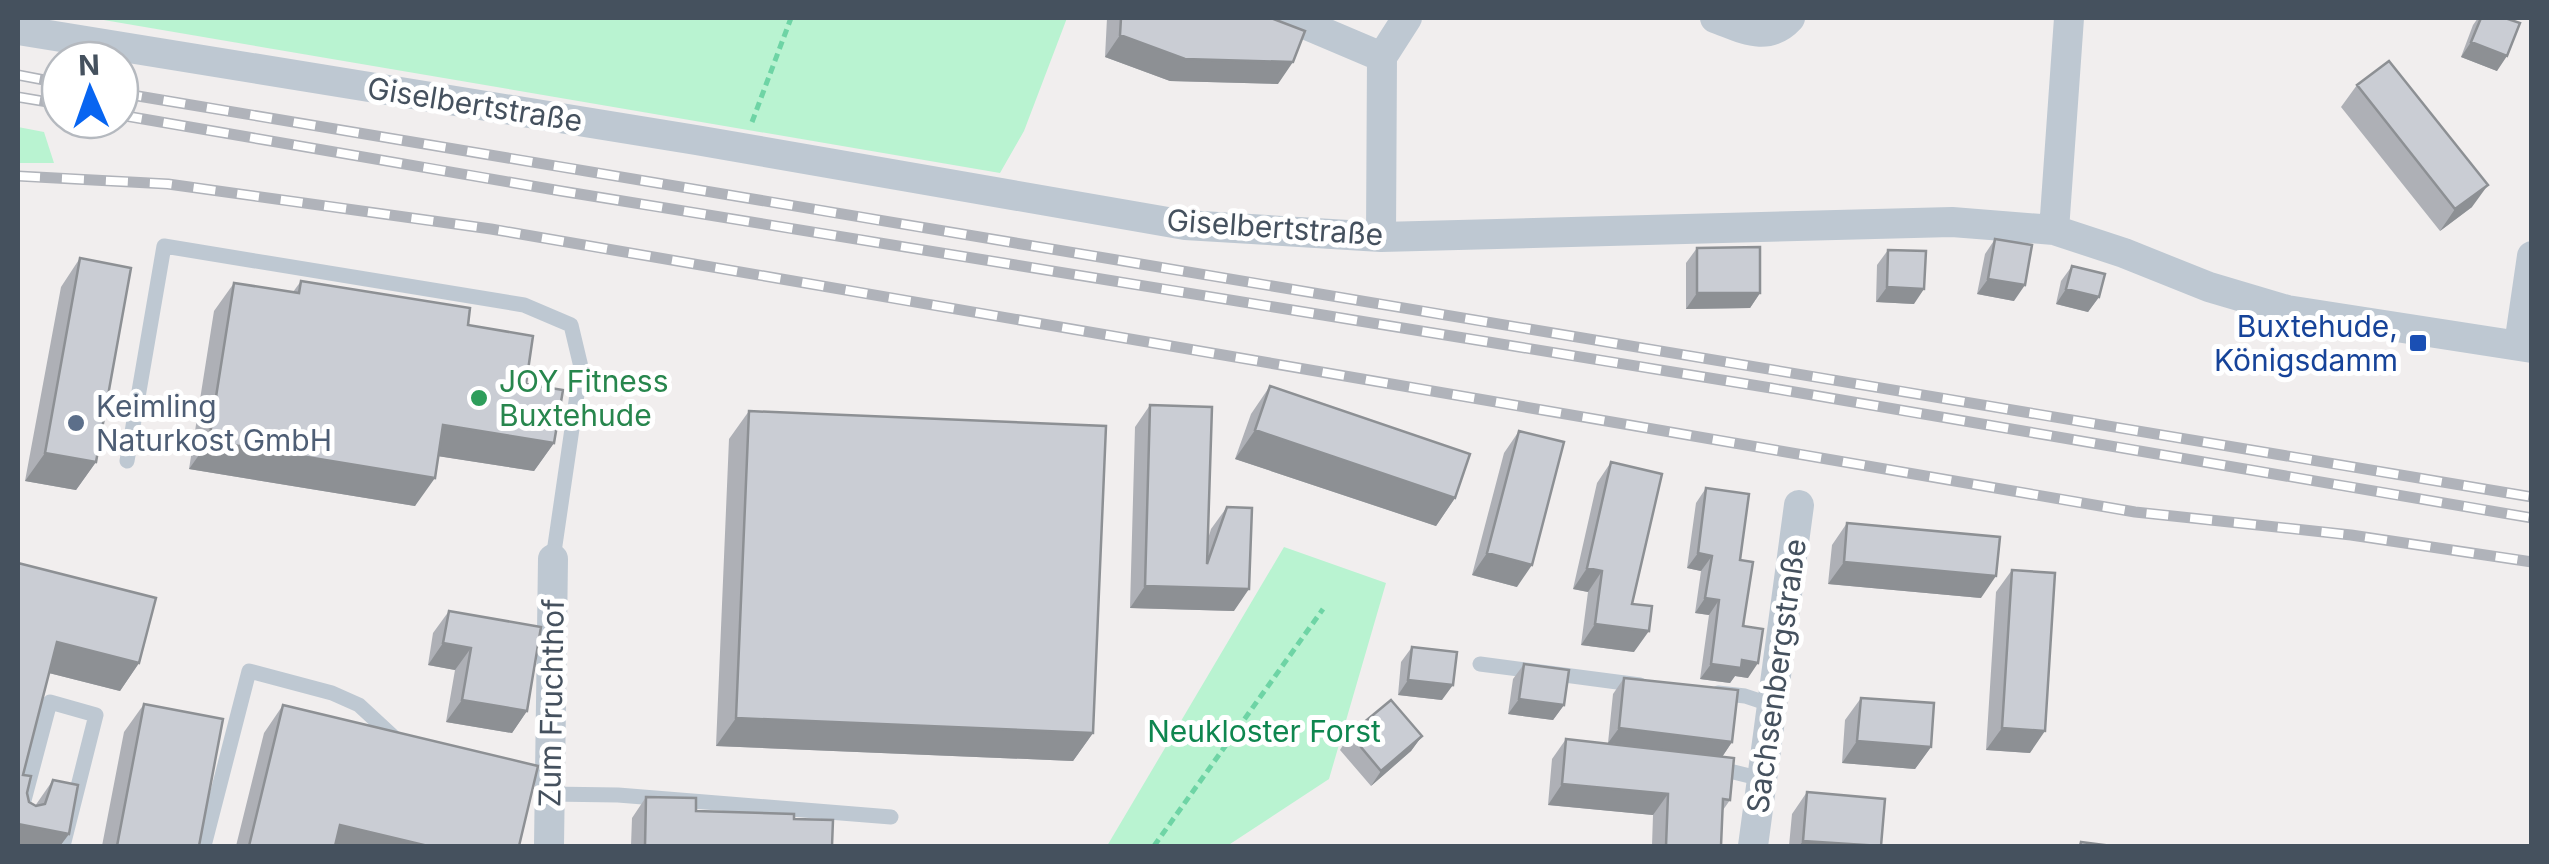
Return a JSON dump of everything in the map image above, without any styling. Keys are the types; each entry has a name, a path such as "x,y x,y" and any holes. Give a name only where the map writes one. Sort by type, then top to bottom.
{"street":[{"path":"1290,18 1382,57"},
{"path":"1380,237 1382,57 1407,18"},
{"path":"1716,18 1757,32 1779,30 1790,18"},
{"path":"2054,230 2069,18"},
{"name":"Giselbertstraße","path":"18,30 1185,224 1380,237 1670,226 1952,222 2054,230 2209,287 2287,310 2526,347"},
{"path":"2526,347 2532,256"},
{"name":"Sachsenbergstraße","path":"1753,846 1800,505"},
{"name":"Zum Fruchthof","path":"548,846 543,782 553,559"}],"lane":[{"path":"127,461 164,246 524,305 572,325 582,367 553,559"},
{"path":"1480,664 1659,687"},
{"path":"204,846 249,671 332,693 359,705 406,747 420,752"},
{"path":"1698,691 1744,696 1772,706"},
{"path":"18,823 50,702 96,715 63,846"},
{"path":"1689,764 1762,778"},
{"path":"543,782 618,795 891,817"}],"path":[{"path":"742,148 791,18"},
{"path":"1154,846 1323,609"}],"green space":[{"path":"92,18 1067,18 1024,131 1000,173"},
{"path":"18,127 40,131 40,140 47,140 54,163 18,163"},
{"name":"Neukloster Forst","path":"1284,547 1386,583 1329,779 1227,846 1107,846"}],"building":[{"path":"1121,18 1271,18 1305,31 1293,62 1185,59 1120,35"},
{"path":"2481,18 2505,18 2520,23 2507,56 2471,42"},
{"path":"2389,61 2488,185 2455,209 2357,85"},
{"path":"1995,239 2032,245 2025,285 1988,279"},
{"path":"1760,247 1760,293 1697,293 1697,248"},
{"path":"1888,250 1926,251 1924,289 1887,287"},
{"path":"80,258 131,268 96,462 45,453"},
{"path":"2072,266 2105,274 2099,297 2066,289"},
{"path":"301,281 470,308 468,325 533,336 526,384 563,390 554,443 443,425 435,478 209,441 234,283 299,293"},
{"path":"1270,386 1470,454 1455,498 1255,430"},
{"path":"1150,405 1212,407 1207,564 1227,507 1252,508 1249,589 1145,586"},
{"path":"749,411 1106,426 1093,733 736,718"},
{"path":"1519,431 1564,442 1532,565 1487,553"},
{"path":"1611,462 1662,474 1632,604 1652,606 1649,631 1595,624 1602,571 1587,568"},
{"path":"1706,488 1749,494 1740,560 1753,562 1743,626 1763,629 1758,663 1742,660 1741,668 1711,664 1719,600 1705,598 1712,556 1698,553"},
{"path":"1847,523 2000,537 1996,576 1844,562"},
{"path":"18,563 156,598 139,663 57,642 23,775 31,776 27,793 29,802 36,806 45,804 53,780 78,785 69,834 18,824"},
{"path":"2012,570 2055,573 2045,731 2002,728"},
{"path":"449,611 541,627 527,711 462,700 471,648 443,643"},
{"path":"1412,647 1457,652 1453,685 1408,680"},
{"path":"1524,664 1569,670 1564,705 1519,699"},
{"path":"1624,678 1738,690 1732,742 1619,728"},
{"path":"1861,698 1934,703 1931,747 1857,741"},
{"path":"1391,700 1422,736 1381,771 1350,734"},
{"path":"144,704 223,719 199,846 117,846"},
{"path":"283,705 538,766 519,846 428,846 340,825 335,846 249,846"},
{"path":"1566,739 1734,758 1730,800 1723,799 1721,846 1666,846 1668,794 1562,784"},
{"path":"1807,792 1885,799 1881,846 1803,841"},
{"path":"646,797 696,798 696,811 794,814 794,819 833,820 832,846 645,846"},
{"path":"2081,842 2112,846 2080,846"}],"railway":[{"path":"18,75 40,79"},
{"path":"140,96 2532,497"},
{"path":"18,97 40,101"},
{"path":"140,118 2532,518"},
{"path":"18,176 168,184 491,229 2135,512 2351,535 2532,562"}],"place":[{"name":"Buxtehude, Königsdamm","path":"2418,343"},
{"name":"JOY Fitness Buxtehude","path":"479,398"},
{"name":"Keimling Naturkost GmbH","path":"76,423"}]}
